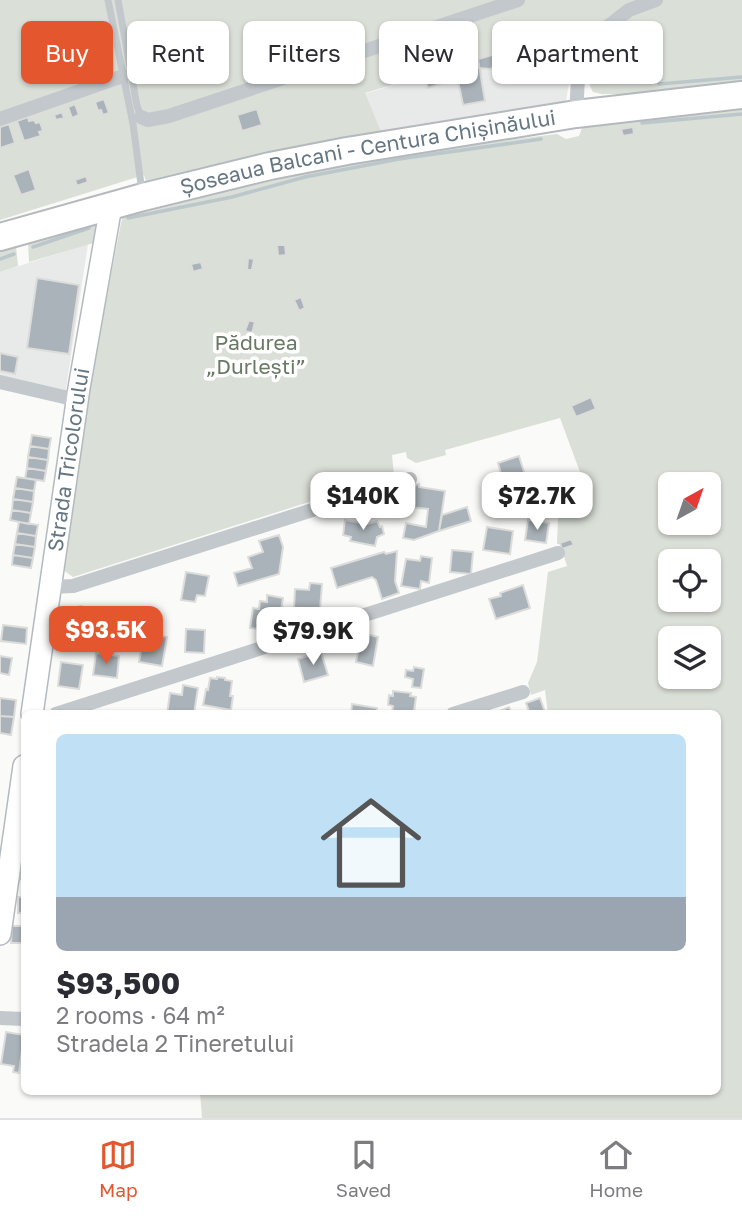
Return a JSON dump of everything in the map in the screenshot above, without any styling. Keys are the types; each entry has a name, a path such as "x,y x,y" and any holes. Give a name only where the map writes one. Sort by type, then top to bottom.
{"highway":[{"name":"Șoseaua Balcani - Centura Chișinăului","path":"0,237 143,197 270,166 347,151 576,114 742,95"}],"street":[{"path":"141,117 148,120 169,116 518,0"},
{"path":"576,114 578,78 584,53 593,38 626,5 656,0"},
{"path":"0,119 123,76"},
{"name":"Strada Tricolorului","path":"33,710 77,400 111,206"},
{"path":"0,382 77,400"},
{"path":"50,587 73,586 410,479"},
{"path":"68,710 558,553"},
{"path":"465,710 523,691"},
{"path":"0,934 18,863 21,814"},
{"path":"0,1018 21,1019"}],"lane":[{"path":"108,0 133,124 143,197"},
{"path":"118,0 141,117"}],"shaded area":[{"path":"492,55 492,84 569,84 566,101 385,131 380,129 364,94 397,84 478,84 478,59"},
{"path":"88,244 65,395 0,378 0,272"}],"green space":[{"path":"0,0 742,0 742,82 633,94 593,92 590,84 663,84 663,21 492,21 492,55 478,59 478,21 379,21 379,84 395,84 365,93 380,129 385,131 349,143 148,189 144,175 0,220"},
{"name":"Pădurea „Durlești”","path":"742,105 742,1118 202,1118 200,1095 721,1095 721,710 548,710 545,690 531,695 528,683 537,662 548,572 567,566 560,544 557,544 559,491 584,483 560,418 445,450 446,455 416,463 407,458 406,452 392,455 394,475 73,577 59,567 66,509 124,214 409,154 557,134 566,139 579,136 585,120"},
{"path":"90,224 96,226 99,231 97,242 29,262 28,242"},
{"path":"16,246 18,266 0,272 0,251"}],"building":[{"path":"492,55 492,68 479,68 478,59"},
{"path":"478,59 485,101 463,105 459,84 478,84"},
{"path":"104,99 109,113 103,115 101,110 98,111 95,102"},
{"path":"75,104 79,115 72,118 68,107"},
{"path":"257,109 262,125 242,131 237,115"},
{"path":"62,112 64,118 56,120 54,115"},
{"path":"28,117 29,121 40,122 43,131 39,132 41,136 24,141 17,121"},
{"path":"9,124 15,143 0,148 0,127"},
{"path":"633,127 634,134 623,136 621,129"},
{"path":"29,169 36,190 21,195 13,175"},
{"path":"86,176 88,182 77,186 75,180"},
{"path":"277,245 285,245 286,255 278,256"},
{"path":"248,258 254,259 252,270 247,270"},
{"path":"201,262 203,269 193,272 191,264"},
{"path":"37,278 79,285 69,354 27,348"},
{"path":"301,297 305,308 299,311 294,300"},
{"path":"249,320 255,322 252,333 245,331"},
{"path":"0,353 18,357 15,374 0,371"},
{"path":"591,397 596,409 576,417 571,406"},
{"path":"32,435 51,438 49,449 30,446"},
{"path":"30,446 49,449 48,460 28,457"},
{"path":"519,456 529,488 507,495 498,463"},
{"path":"28,457 48,460 46,471 27,468"},
{"path":"27,468 46,471 44,481 25,478"},
{"path":"17,477 36,480 34,491 15,488"},
{"path":"419,484 419,487 445,491 439,531 414,540 403,538 406,523 426,527 428,509 408,507 411,486"},
{"path":"15,488 34,491 33,502 13,499"},
{"path":"13,499 33,502 31,513 12,510"},
{"path":"544,500 556,501 554,515 542,514"},
{"path":"467,507 471,521 439,531 442,515"},
{"path":"12,510 31,513 29,524 10,520"},
{"path":"345,520 367,524 377,521 384,534 377,537 375,546 350,541 351,537 343,535"},
{"path":"528,520 549,523 546,543 525,540"},
{"path":"19,522 38,525 36,536 17,533"},
{"path":"487,527 513,531 510,554 483,550"},
{"path":"17,533 36,536 35,547 15,544"},
{"path":"279,535 283,547 279,574 238,586 234,573 252,568 248,557 263,552 259,541"},
{"path":"571,539 574,545 562,549 560,543"},
{"path":"15,544 35,547 33,558 13,555"},
{"path":"452,550 473,552 471,574 450,572"},
{"path":"397,551 395,581 399,593 382,599 376,580 372,577 337,588 331,568 384,552 386,554"},
{"path":"13,555 33,558 31,568 12,565"},
{"path":"421,556 432,558 429,583 421,581 420,589 401,586 406,559 420,561"},
{"path":"186,572 209,576 205,596 197,595 195,602 181,600"},
{"path":"310,583 322,584 320,610 294,608 295,589 309,590"},
{"path":"523,585 530,608 496,619 489,599"},
{"path":"267,595 283,598 278,632 250,628 253,608 259,609 260,601 267,602"},
{"path":"81,606 87,609 90,617 87,639 65,636 67,615 73,615 73,611"},
{"path":"3,625 27,628 26,644 1,641"},
{"path":"186,629 205,630 204,653 185,652"},
{"path":"144,633 167,637 162,666 139,662"},
{"path":"362,633 378,637 373,666 356,662"},
{"path":"321,652 328,675 304,682 298,659"},
{"path":"96,653 119,656 117,678 93,675"},
{"path":"0,656 12,658 9,675 0,673"},
{"path":"61,662 83,665 79,689 58,686"},
{"path":"414,667 424,669 421,688 412,687 413,679 405,677 406,670 413,671"},
{"path":"210,678 232,681 231,710 203,705"},
{"path":"183,685 198,688 195,710 168,710 170,693 182,695"},
{"path":"393,691 411,693 410,696 416,697 414,710 392,710 393,706 388,705 389,695 393,696"},
{"path":"0,698 16,700 14,717 0,716"},
{"path":"540,698 544,710 529,710 526,703"},
{"path":"352,704 377,708 377,710 351,710"},
{"path":"0,716 14,717 11,735 0,733"},
{"path":"18,897 21,897 21,913 18,913"},
{"path":"12,926 21,926 21,943 11,943"},
{"path":"6,1032 21,1034 19,1073 13,1072 14,1066 1,1064"}],"waterway":[{"path":"663,84 742,77"},
{"path":"642,123 742,114"},
{"path":"128,218 232,197 305,177 399,159 541,139"},
{"path":"33,247 89,228"},
{"path":"0,259 14,254"}]}
